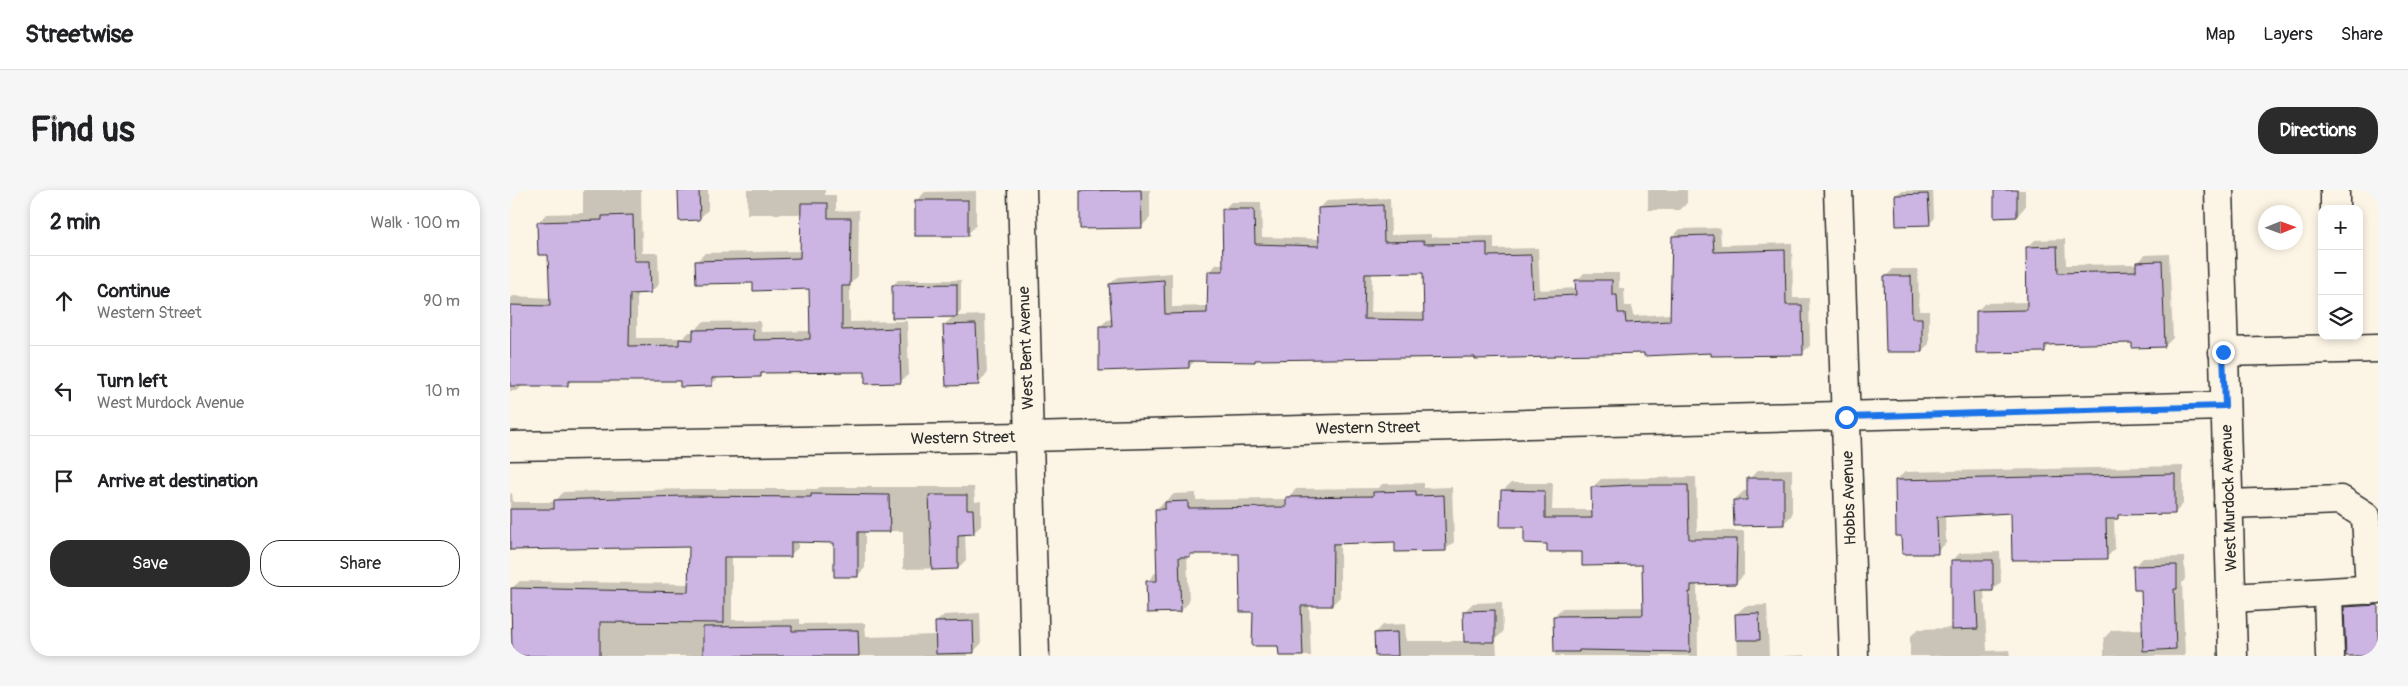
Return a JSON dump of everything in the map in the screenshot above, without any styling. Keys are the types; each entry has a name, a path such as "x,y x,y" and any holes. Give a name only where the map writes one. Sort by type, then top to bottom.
{"street":[{"name":"West Bent Avenue","path":"1022,190 1035,656"},
{"name":"Hobbs Avenue","path":"1838,190 1854,656"},
{"name":"West Murdock Avenue","path":"2219,190 2232,598 2232,656"},
{"path":"2335,190 2335,205"},
{"path":"2223,352 2336,343 2378,348"},
{"name":"Western Street","path":"510,446 1846,417 2225,406"},
{"path":"2228,504 2340,500 2366,516 2374,589 2232,598"},
{"path":"2328,593 2330,656"}],"building":[{"path":"699,190 700,220 679,221 678,191"},
{"path":"1141,190 1142,228 1080,229 1080,191"},
{"path":"1994,190 2017,190 2017,217 1994,218"},
{"path":"1928,194 1930,225 1896,226 1895,195"},
{"path":"915,200 968,200 968,236 915,236"},
{"path":"801,203 828,203 828,218 851,218 850,286 842,286 842,330 899,328 901,383 865,384 865,372 761,373 761,377 712,378 712,386 680,387 680,381 568,381 568,386 510,386 510,305 550,306 548,255 538,255 537,222 602,220 602,216 633,215 634,261 650,261 651,293 630,294 629,346 679,345 679,339 693,340 693,330 753,329 753,340 810,339 809,289 753,291 753,283 696,284 695,261 800,258"},
{"path":"1383,205 1384,242 1424,241 1424,244 1487,243 1487,256 1531,255 1533,297 1576,295 1575,280 1612,280 1612,295 1617,295 1618,313 1625,313 1626,323 1670,321 1672,236 1713,235 1714,252 1785,250 1786,305 1802,305 1803,355 1711,356 1711,353 1644,356 1644,353 1475,359 1475,357 1255,360 1255,362 1189,361 1189,368 1099,371 1099,326 1112,326 1109,284 1164,280 1165,314 1207,313 1208,271 1223,271 1222,209 1254,209 1255,244 1319,246 1318,208","holes":["1423,273 1424,320 1364,319 1365,274"]},
{"path":"2057,246 2058,273 2136,271 2136,262 2162,261 2165,347 2132,348 2132,343 2045,345 2045,352 1976,353 1976,311 2027,310 2026,247"},
{"path":"1884,276 1911,276 1912,318 1922,318 1922,352 1886,352"},
{"path":"957,284 957,317 892,318 892,285"},
{"path":"976,324 979,385 946,386 943,325"},
{"path":"2175,474 2175,514 2118,515 2118,519 2106,519 2107,559 2012,560 2011,513 1937,517 1938,554 1902,554 1901,536 1896,536 1895,480"},
{"path":"1747,478 1784,478 1784,525 1734,526 1733,500 1747,500"},
{"path":"1688,485 1689,539 1737,539 1736,584 1691,585 1691,592 1689,592 1690,652 1579,650 1579,652 1554,652 1553,616 1643,615 1642,565 1582,566 1582,552 1547,552 1547,544 1524,543 1524,527 1500,527 1501,490 1545,491 1545,518 1592,518 1591,487"},
{"path":"1416,491 1416,496 1444,495 1446,551 1395,552 1395,542 1333,544 1332,606 1301,606 1303,656 1279,656 1278,646 1252,646 1253,612 1240,612 1239,554 1190,554 1190,557 1179,557 1181,612 1147,613 1146,581 1157,581 1155,509 1165,509 1165,502 1188,501 1188,508 1286,507 1286,497 1373,496 1373,492"},
{"path":"811,494 889,495 890,532 858,532 858,577 834,577 834,543 791,542 791,557 724,557 724,623 600,622 600,656 512,656 511,588 688,592 689,547 510,550 510,509 554,509 554,500 683,496 811,497"},
{"path":"929,495 967,495 967,509 973,509 974,534 958,535 958,569 932,570"},
{"path":"1951,560 1993,560 1993,591 1976,591 1978,629 1951,630"},
{"path":"2177,565 2177,589 2174,589 2176,649 2143,651 2141,590 2134,590 2133,566"},
{"path":"2378,605 2378,656 2346,656 2344,607"},
{"path":"1495,610 1495,642 1464,642 1463,611"},
{"path":"1759,613 1760,640 1736,640 1735,614"},
{"path":"973,621 974,653 936,654 935,622"},
{"path":"792,626 792,631 858,630 859,656 703,656 703,627"},
{"path":"1397,632 1398,656 1375,656 1374,633"}],"route":[{"path":"1846,417 2225,406 2223,352"}]}
